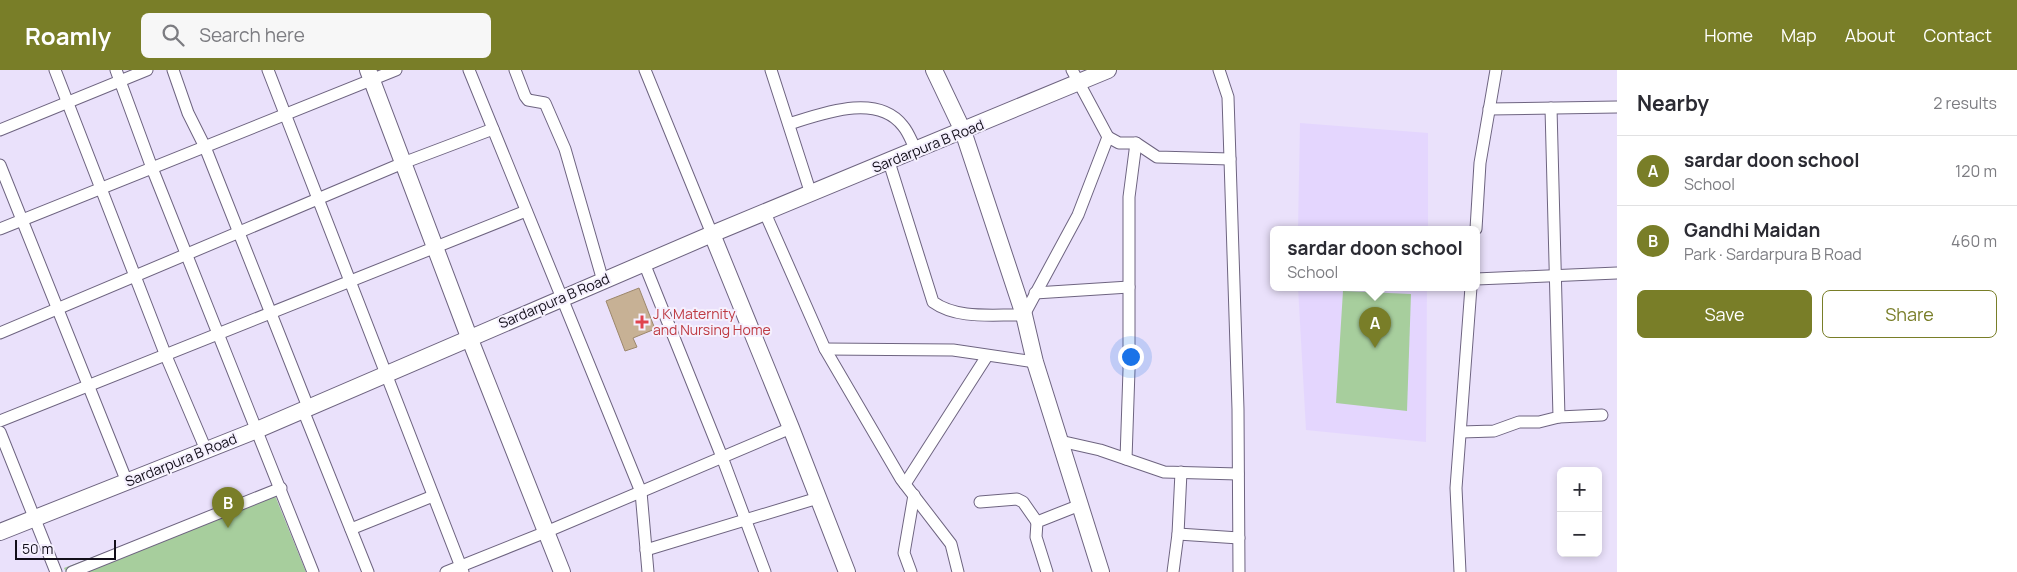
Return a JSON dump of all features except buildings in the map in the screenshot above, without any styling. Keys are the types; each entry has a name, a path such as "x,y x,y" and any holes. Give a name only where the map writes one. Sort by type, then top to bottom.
{"street":[{"path":"55,70 166,356 206,450"},
{"path":"0,130 68,103 118,75 146,70"},
{"path":"173,70 188,113 205,147 270,314 368,572"},
{"path":"268,70 384,374 462,569"},
{"path":"0,229 286,115 370,75 396,70"},
{"path":"469,70 641,492 648,572"},
{"path":"515,70 525,96 528,100 545,103 558,131 565,149 602,281"},
{"path":"645,70 791,428 847,572"},
{"path":"771,70 811,194"},
{"path":"934,70 963,131 1024,315 1035,362 1101,572"},
{"name":"Sardarpura B Road","path":"0,532 257,430 469,337 712,234 963,131 1075,76 1108,70"},
{"path":"1220,70 1228,97 1239,572"},
{"path":"1476,226 1480,163 1496,70"},
{"path":"118,75 152,168 313,572"},
{"path":"370,75 469,337 562,572"},
{"path":"1075,76 1108,137 1119,144 1136,143 1157,157 1230,159"},
{"path":"788,124 834,110 849,108 881,112 894,118 903,126 916,150"},
{"path":"1551,108 1559,417"},
{"path":"1490,109 1617,108"},
{"path":"0,332 403,163 493,129"},
{"path":"1024,315 1078,216 1108,137"},
{"path":"1126,459 1129,197 1136,143"},
{"path":"889,162 933,302 948,311 1024,315"},
{"path":"0,165 126,482"},
{"path":"0,421 526,211"},
{"path":"765,213 825,349 906,484 950,544 958,572"},
{"path":"644,263 722,457 765,572"},
{"path":"1480,279 1617,273"},
{"path":"1035,293 1129,287"},
{"path":"1460,572 1456,488 1471,291"},
{"path":"825,349 953,350 1035,362"},
{"path":"906,484 987,356"},
{"path":"1461,432 1494,431 1519,422 1539,422 1559,417 1602,416"},
{"path":"446,572 462,569 791,428"},
{"path":"0,432 56,572"},
{"path":"1060,441 1100,450 1155,470 1238,474"},
{"path":"1173,572 1178,534 1181,472"},
{"path":"72,572 281,488"},
{"path":"911,572 904,553 914,495"},
{"path":"351,529 433,496"},
{"path":"646,550 818,498"},
{"path":"980,502 1018,499 1023,502 1036,522 1036,537 1047,572"},
{"path":"1036,522 1080,505"},
{"path":"1178,534 1239,538"}],"shaded area":[{"path":"1300,123 1428,133 1428,226 1298,226"},
{"path":"1298,291 1427,291 1426,442 1306,430"}],"green space":[{"path":"1343,291 1411,294 1407,411 1336,403"},
{"path":"272,488 306,572 66,572 64,568"}],"place":[{"name":"J K Maternity and Nursing Home","path":"642,322"},
{"name":"sardar doon school","path":"1375,348"},
{"name":"Gandhi Maidan","path":"228,528"}]}
